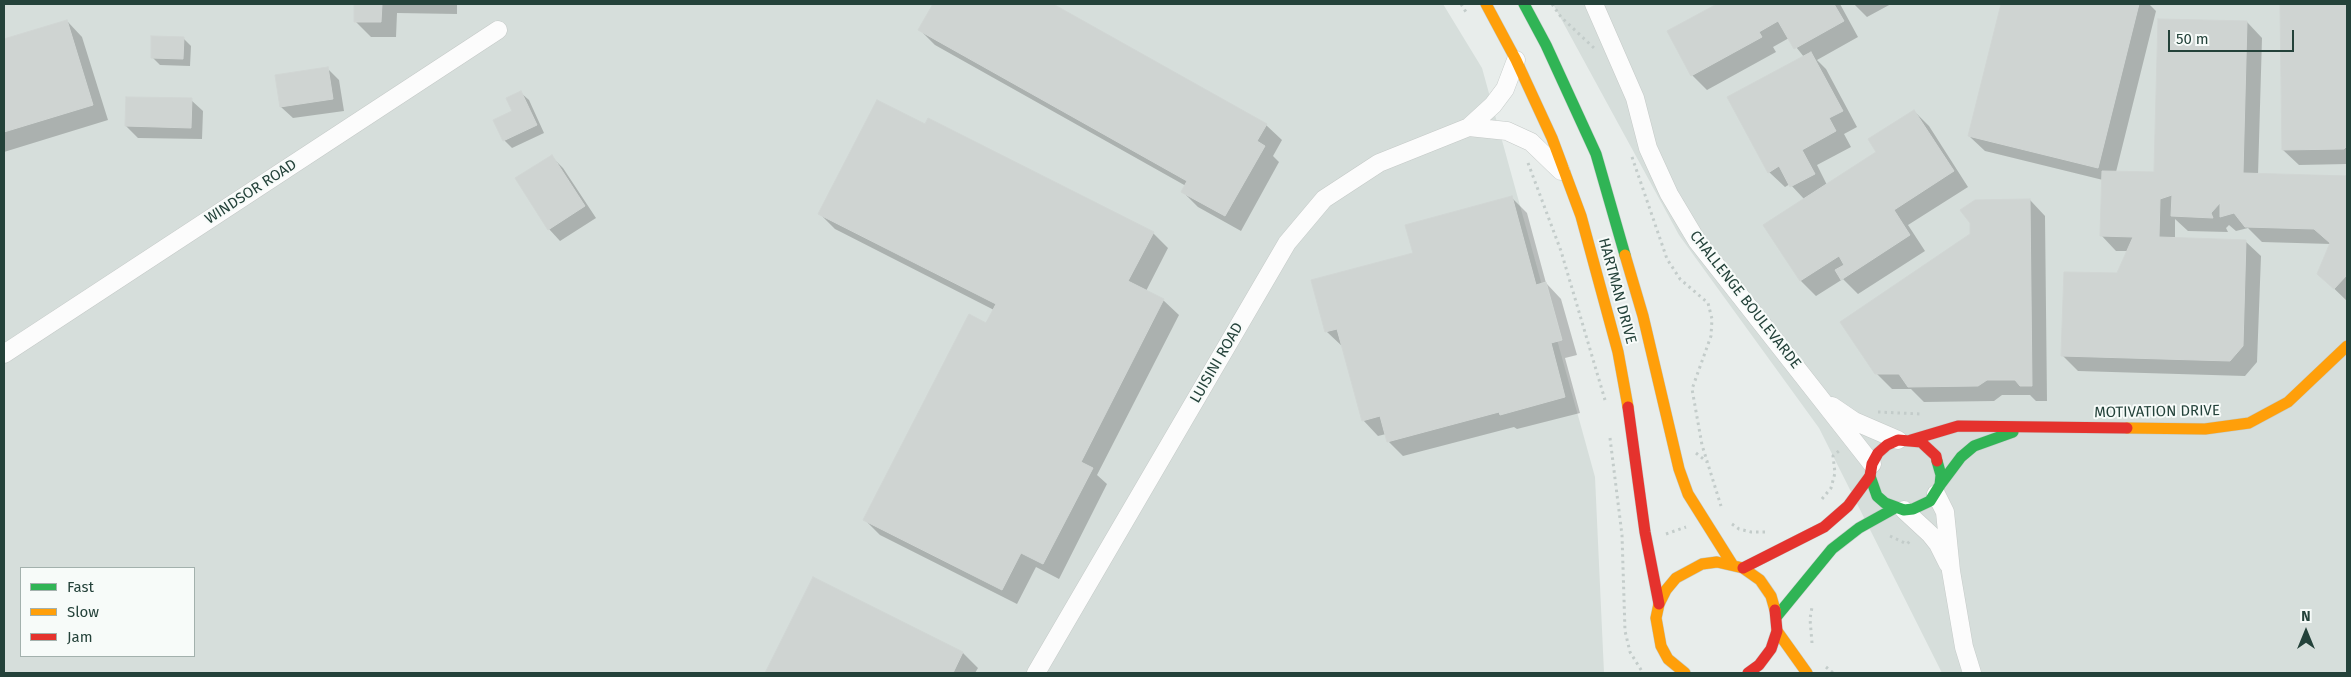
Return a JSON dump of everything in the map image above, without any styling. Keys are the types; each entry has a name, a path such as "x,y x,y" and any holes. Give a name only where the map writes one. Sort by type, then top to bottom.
{"main road":[{"name":"HARTMAN DRIVE","path":"1486,4 1516,60 1552,138 1581,216 1618,352 1627,397 1646,536 1659,604 1656,618 1661,646 1668,659 1685,673"},
{"name":"HARTMAN DRIVE","path":"1524,4 1546,45 1596,154 1643,316 1679,469 1688,494 1702,519 1738,566 1760,580 1771,596 1777,616 1777,630"},
{"name":"MOTIVATION DRIVE","path":"1905,440 1943,429 1971,425 2205,429 2249,422 2288,402 2347,346"},
{"name":"MOTIVATION DRIVE","path":"1938,490 1961,457 1974,446 1987,440 2030,427"},
{"path":"1659,604 1666,590 1676,578 1688,570 1702,564 1717,562 1738,566 1824,527 1848,506 1882,449 1905,440 1921,442 1936,456 1941,475 1938,490 1922,506 1899,509 1859,528 1832,550 1777,616"},
{"path":"1871,470 1877,496 1885,503 1899,509"},
{"path":"1748,673 1759,665 1771,649 1777,630"},
{"path":"1777,630 1807,673"}],"street":[{"name":"CHALLENGE BOULEVARDE","path":"1594,4 1635,98 1648,148 1669,194 1697,241 1822,399 1851,438 1871,470"},
{"name":"WINDSOR ROAD","path":"4,354 498,30"},
{"name":"LUISINI ROAD","path":"1036,673 1287,243 1324,199 1379,163 1468,127 1493,105 1505,89 1516,60"},
{"name":"LUISINI ROAD","path":"1468,127 1508,131 1531,142 1566,176"},
{"name":"CHALLENGE BOULEVARDE","path":"1822,399 1864,426 1905,440"},
{"path":"1938,490 1946,512 1951,571 1964,647 1972,673"},
{"path":"1899,509 1923,528 1938,544 1951,571"}],"path":[{"path":"1461,4 1470,20"},
{"path":"1552,4 1561,17 1599,54"},
{"path":"1622,535 1659,537 1722,509 1702,446 1692,389 1711,336 1712,319 1708,303 1680,278 1667,259 1631,154"},
{"path":"1525,156 1561,251 1606,410"},
{"path":"1864,426 1877,412 1934,415 1943,429"},
{"path":"1609,429 1622,535 1625,630 1630,652 1643,673"},
{"path":"1817,506 1831,488 1835,473 1833,456 1851,438"},
{"path":"1730,522 1739,529 1751,532 1771,531"},
{"path":"1883,536 1892,536 1908,544 1923,528"},
{"path":"1812,645 1810,619 1813,604"},
{"path":"1822,664 1833,673"}],"shaded area":[{"path":"4,4 1443,4 1482,68 1595,477 1604,673 4,673"},
{"path":"1553,4 2347,4 2347,673 1942,673 1819,428 1679,235"}],"building":[{"path":"354,4 382,4 381,22 354,22"},
{"path":"933,4 1053,4 1267,124 1257,141 1265,146 1225,216 1181,192 1187,181 918,30"},
{"path":"1717,4 1834,4 1844,21 1794,49 1778,21 1759,32 1762,37 1691,76 1667,31"},
{"path":"2001,4 2139,4 2098,168 1968,136"},
{"path":"2280,4 2347,4 2347,146 2344,149 2282,150"},
{"path":"2158,19 2247,21 2243,173 2345,176 2347,174 2347,275 2334,289 2317,274 2330,243 2314,229 2245,227 2234,213 2220,217 2220,203 2211,213 2213,218 2171,216 2172,195 2160,199 2159,237 2246,240 2243,346 2230,361 2061,356 2064,272 2117,273 2133,237 2100,236 2102,171 2154,172"},
{"path":"67,20 93,105 4,132 4,39"},
{"path":"151,36 184,37 183,59 151,58"},
{"path":"1811,52 1843,111 1829,118 1836,131 1802,150 1815,174 1790,187 1779,166 1768,173 1727,97"},
{"path":"328,67 333,99 280,107 275,75"},
{"path":"521,91 537,125 503,141 493,120 512,111 506,98"},
{"path":"126,97 192,98 191,128 125,126"},
{"path":"877,100 925,124 928,118 1154,232 1128,281 1164,299 1081,462 1093,468 1043,564 1021,553 1002,590 863,520 969,314 986,323 996,304 818,214"},
{"path":"1914,110 1954,171 1894,210 1910,235 1841,280 1835,270 1844,265 1839,256 1800,281 1763,225 1876,152 1868,139"},
{"path":"552,155 585,206 548,230 515,178"},
{"path":"1512,196 1536,285 1546,282 1562,340 1551,343 1565,397 1500,415 1499,412 1387,442 1380,416 1362,421 1337,329 1325,332 1311,280 1413,253 1405,225"},
{"path":"2030,199 2032,386 2020,386 2015,380 1987,380 1978,386 1908,387 1899,374 1875,374 1840,322 1970,234 1970,223 1960,210 1975,200"},
{"path":"813,577 963,652 953,673 765,673"}],"traffic: fast":[{"path":"1524,4 1546,45 1596,154 1625,255"},
{"path":"1940,485 1961,457 1974,446 2013,432"},
{"path":"1870,476 1877,496 1885,503 1904,510 1913,509 1930,501 1940,485 1941,475 1937,461"},
{"path":"1777,616 1832,549 1859,528 1895,508"}],"traffic: slow":[{"path":"1486,4 1516,60 1552,138 1581,216 1618,352 1628,407"},
{"path":"1625,255 1643,316 1679,469 1688,494 1732,564"},
{"path":"2127,428 2205,429 2249,423 2288,402 2347,346"},
{"path":"1685,673 1668,659 1661,646 1656,618 1659,604 1666,590 1676,578 1702,564 1717,562 1743,568 1760,580 1771,596 1775,610"},
{"path":"1777,631 1807,673"}],"traffic: jam":[{"path":"1628,407 1645,532 1659,604"},
{"path":"1911,440 1958,426 2127,428"},
{"path":"1743,568 1824,527 1848,506 1870,476 1872,464 1878,453 1887,445 1898,440 1921,442 1936,456 1937,461"},
{"path":"1748,673 1759,665 1771,649 1777,631 1775,610"}]}
